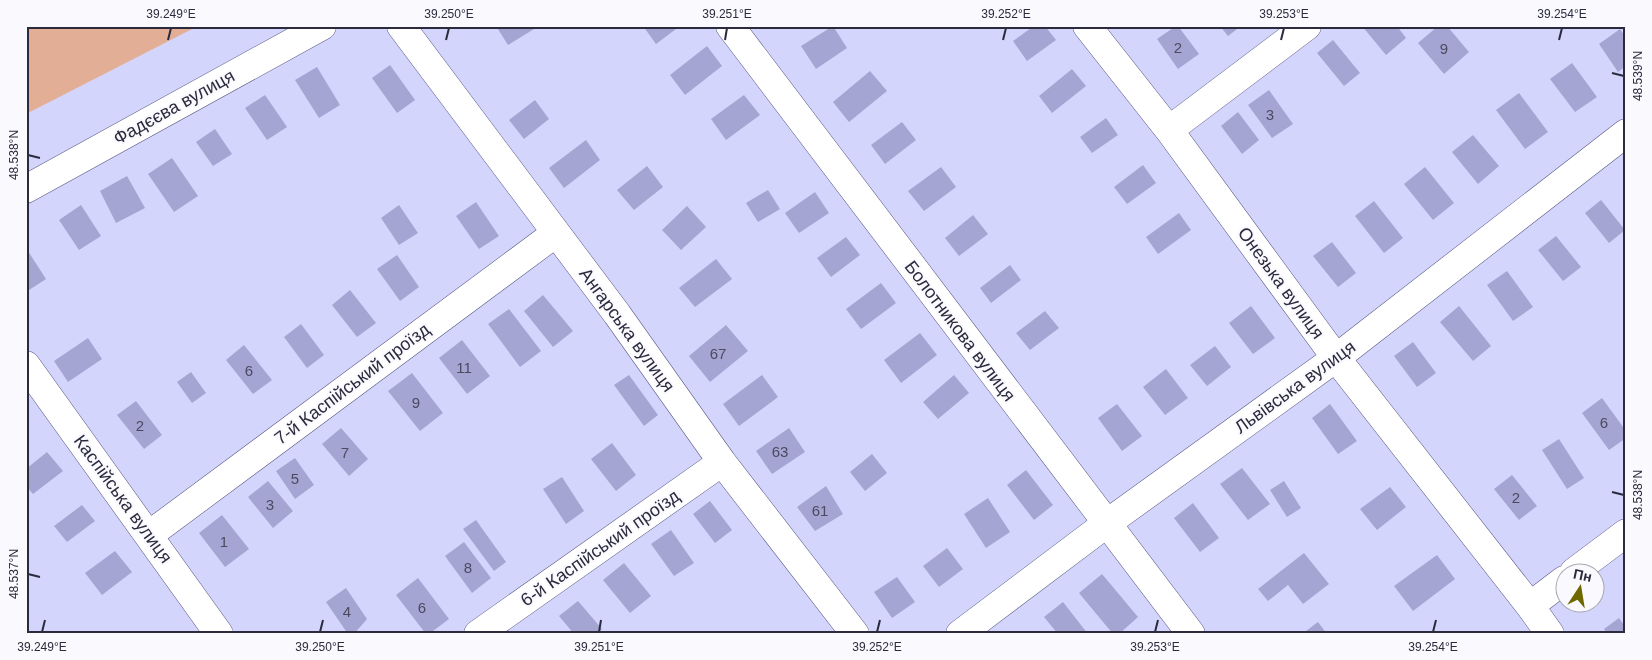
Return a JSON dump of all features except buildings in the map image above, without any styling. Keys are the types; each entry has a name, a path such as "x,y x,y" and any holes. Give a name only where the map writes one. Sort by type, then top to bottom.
{"street":[{"name":"Фадєєва вулиця","path":"26,189 322,26"},
{"name":"Ангарська вулиця","path":"401,26 556,233 722,462 855,634"},
{"name":"Болотникова вулиця","path":"730,26 1191,634"},
{"name":"Онезька вулиця","path":"1087,26 1169,130 1336,358 1550,634"},
{"path":"1169,130 1307,26"},
{"name":"Львівська вулиця","path":"960,634 1106,524 1336,358 1626,134"},
{"name":"7-й Каспійський проїзд","path":"149,535 556,233"},
{"name":"Каспійська вулиця","path":"26,365 219,634"},
{"name":"6-й Каспійський проїзд","path":"478,634 722,462"},
{"path":"1587,562 1626,533"},
{"path":"1530,606 1554,588"}],"shaded area":[{"path":"26,26 198,26 26,114"}]}
